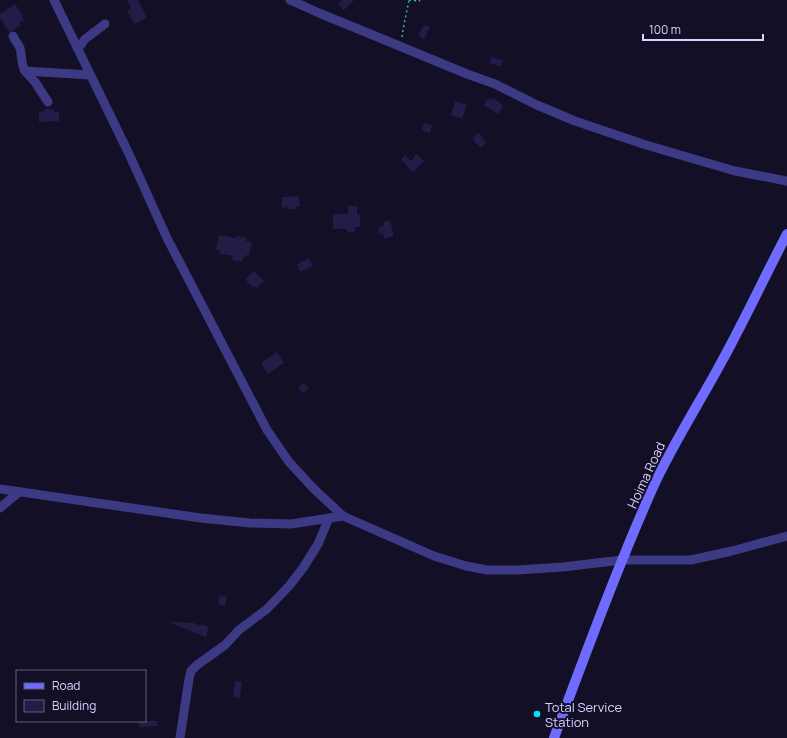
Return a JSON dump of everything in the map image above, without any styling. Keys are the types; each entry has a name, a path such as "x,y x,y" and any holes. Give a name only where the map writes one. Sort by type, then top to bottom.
{"main road":[{"name":"Hoima Road","path":"554,738 622,560 654,485 676,441 722,362 787,234"}],"street":[{"path":"54,0 129,154 167,238 268,430 289,462 314,489 343,516 434,556 466,566 487,570 518,570 563,567 622,560 691,560 732,551 787,536"},
{"path":"290,0 397,46 495,84 537,105 576,121 646,145 735,171 787,182"},
{"path":"78,49 85,39 105,24"},
{"path":"12,36 20,48 23,68 35,82 48,102"},
{"path":"25,71 90,75"},
{"path":"0,489 201,518 250,523 291,524 343,516"},
{"path":"0,508 19,492"},
{"path":"180,738 191,671 225,645 239,630 267,609 289,586 303,568 318,544 328,518"}],"path":[{"path":"397,46 402,36 409,0 420,0"}],"building":[{"path":"127,0 138,0 147,18 134,24 127,10 131,8"},
{"path":"343,0 354,0 344,10 338,4"},
{"path":"15,4 24,20 19,23 21,25 9,32 0,18 0,14"},
{"path":"424,25 430,27 424,39 418,36"},
{"path":"491,57 503,60 501,66 489,63"},
{"path":"489,98 492,100 493,98 503,106 498,114 484,105"},
{"path":"455,101 467,105 462,119 451,115"},
{"path":"45,109 54,109 54,112 59,111 59,121 39,122 39,112 45,111"},
{"path":"424,123 432,125 430,133 421,130"},
{"path":"479,133 486,143 480,148 472,138"},
{"path":"416,154 424,161 413,172 401,160 405,155 411,161"},
{"path":"299,196 300,206 296,207 296,209 289,209 289,207 282,208 282,197"},
{"path":"348,206 357,206 357,215 360,215 360,227 355,227 355,232 347,232 347,229 333,229 333,214 348,214"},
{"path":"390,220 394,236 384,239 383,233 380,234 378,227 384,226 383,222"},
{"path":"219,235 247,238 246,241 252,242 249,255 247,254 247,256 244,256 242,262 232,260 233,256 220,254 220,251 216,250"},
{"path":"309,258 313,266 300,272 297,264"},
{"path":"254,271 264,281 257,288 255,286 253,288 245,279"},
{"path":"277,352 284,363 268,374 261,363"},
{"path":"304,383 309,389 303,393 298,387"},
{"path":"220,596 227,597 225,606 218,605"},
{"path":"171,622 191,622 209,627 206,637"},
{"path":"235,681 242,682 240,698 233,697"},
{"path":"157,721 157,726 139,727 139,722"}],"place":[{"name":"Total Service Station","path":"537,714"}]}
